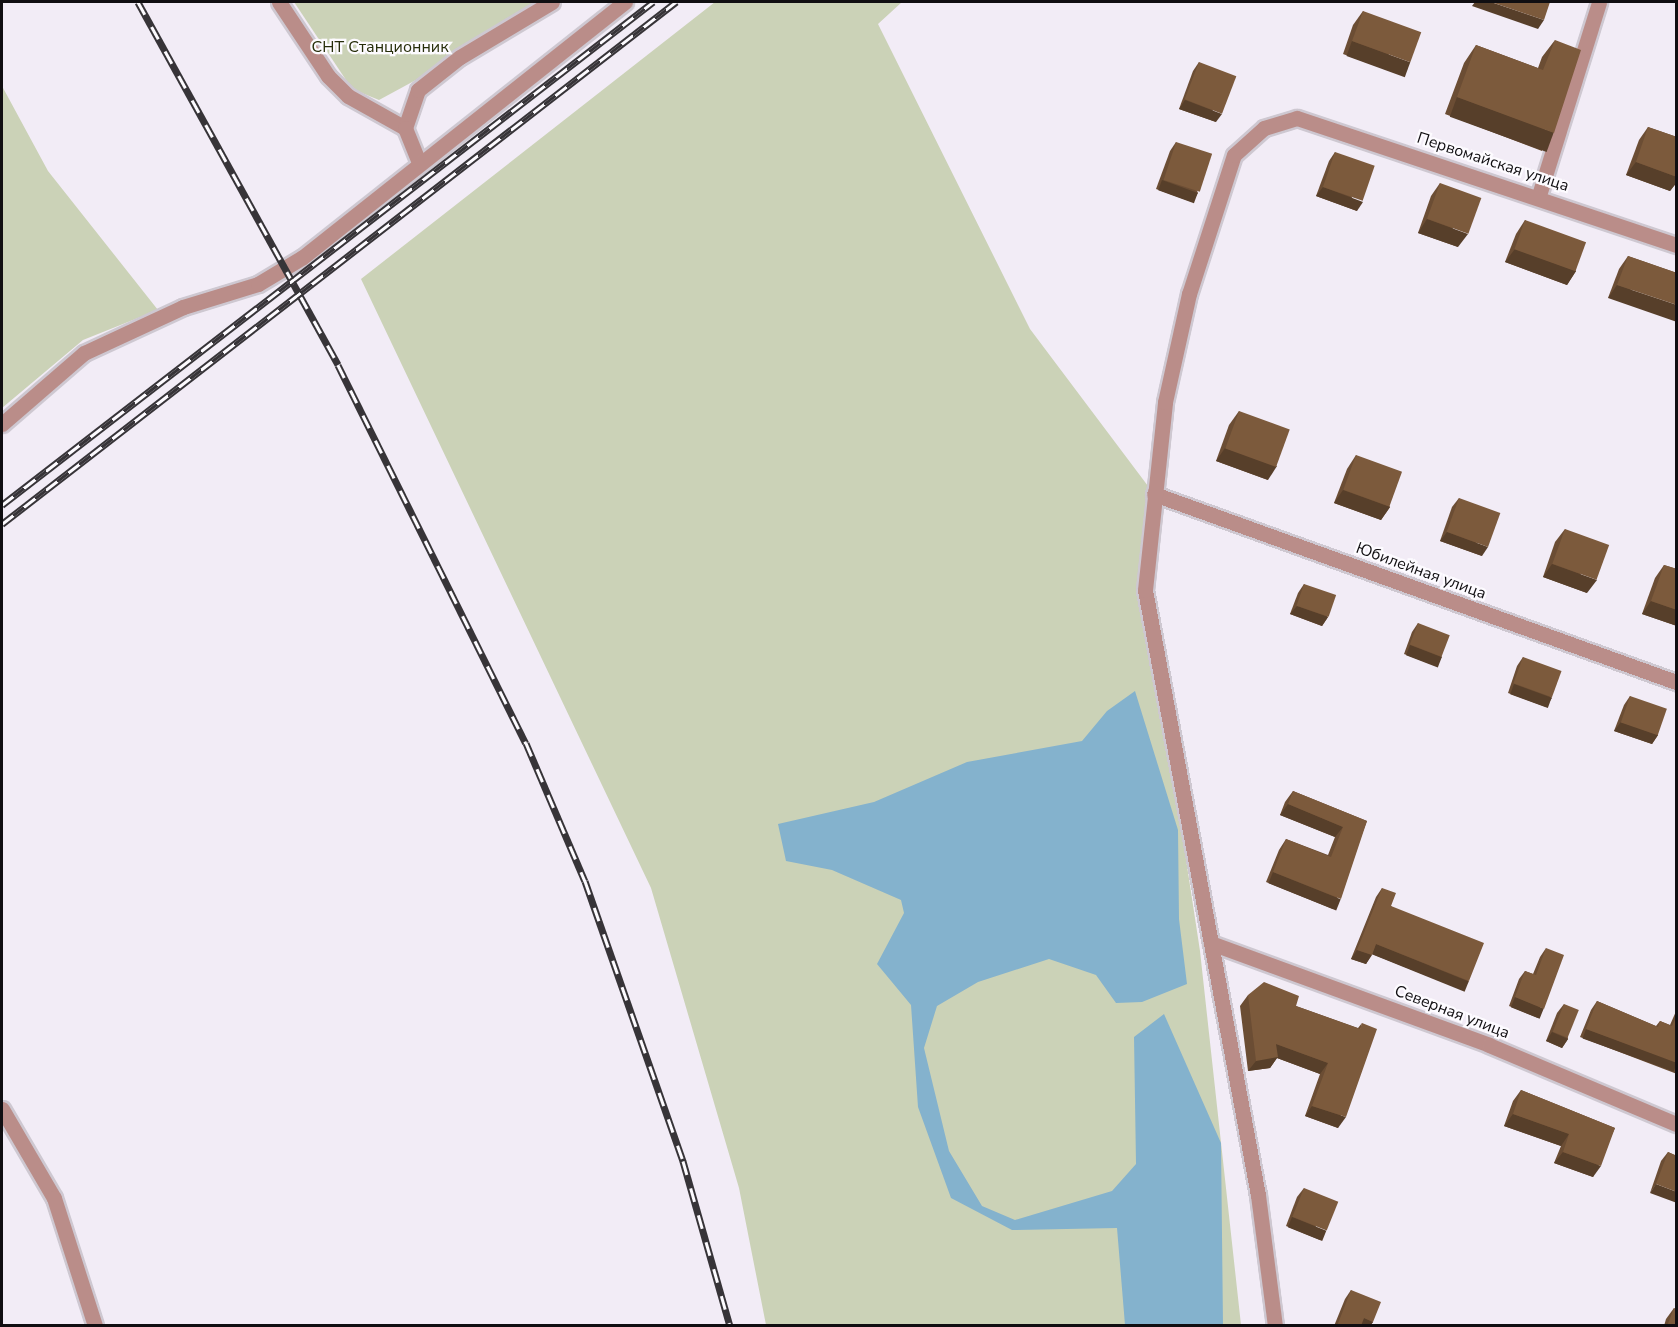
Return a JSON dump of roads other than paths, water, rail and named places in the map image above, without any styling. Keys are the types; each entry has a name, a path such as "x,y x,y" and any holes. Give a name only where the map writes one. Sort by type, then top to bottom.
{"street":[{"path":"279,2 328,76 348,96 405,128 419,162"},
{"path":"405,128 418,90 460,57 552,2"},
{"path":"2,424 84,353 183,306 258,284 303,257 419,162 625,2"},
{"path":"1539,195 1599,2"},
{"name":"Первомайская улица","path":"1154,494 1166,402 1189,294 1234,155 1264,128 1297,118 1539,195 1677,244"},
{"path":"1154,494 1145,590 1273,1286 1275,1326"},
{"name":"Юбилейная улица","path":"1154,494 1677,682"},
{"name":"Северная улица","path":"1211,943 1489,1045 1677,1124"},
{"path":"2,1109 54,1198 95,1326"}],"water":[{"path":"1135,691 1178,830 1179,919 1187,984 1142,1002 1116,1003 1096,975 1049,959 978,982 937,1006 924,1048 949,1151 982,1206 1015,1220 1112,1191 1136,1164 1134,1037 1164,1014 1221,1143 1223,1325 1125,1325 1117,1228 1012,1230 951,1198 918,1107 911,1005 877,964 904,913 901,900 832,870 786,861 778,824 874,802 967,762 1082,741 1107,711"}],"railway":[{"path":"138,2 338,365 526,743 585,881 683,1161 730,1326"},
{"path":"2,505 653,2"},
{"path":"2,524 676,2"}],"park label":[{"name":"СНТ Станционник","path":"380,47"}]}
